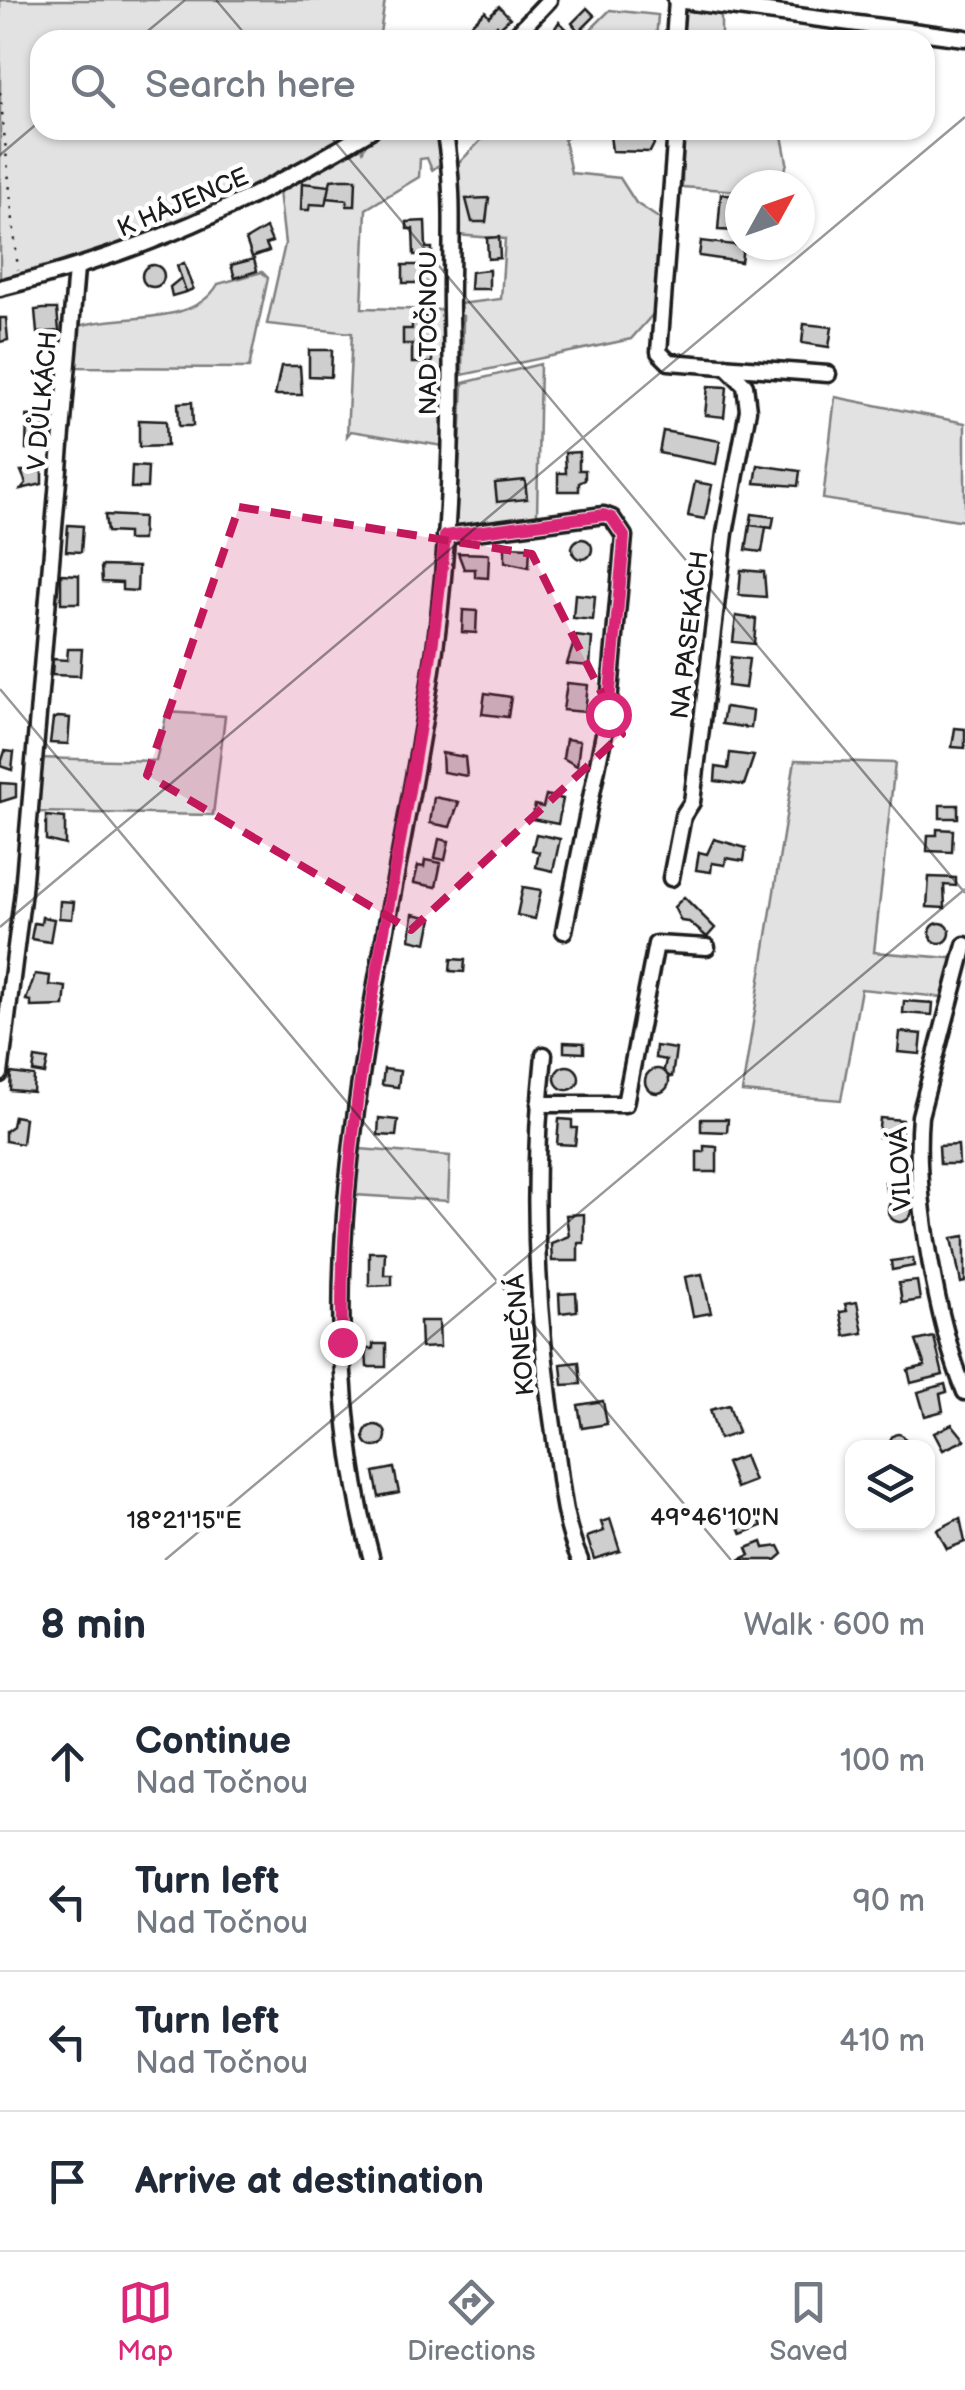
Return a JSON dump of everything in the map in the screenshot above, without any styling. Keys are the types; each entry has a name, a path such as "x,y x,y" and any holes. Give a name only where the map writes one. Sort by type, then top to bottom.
{"street":[{"path":"520,30 548,0"},
{"path":"675,30 677,0 904,30"},
{"path":"935,34 965,38"},
{"name":"K HÁJENCE","path":"0,288 76,269 212,219 353,140"},
{"name":"NAD TOČNOU","path":"372,1560 345,1416 341,1296 354,1125 435,646 445,536 452,376 452,211 445,140"},
{"path":"675,140 659,352 668,362 828,374"},
{"name":"V DŮLKÁCH","path":"0,1074 23,891 76,269"},
{"path":"726,366 740,377 748,395"},
{"path":"748,395 761,375 771,370"},
{"name":"NA PASEKÁCH","path":"671,878 683,816 692,802 725,533 748,395"},
{"path":"445,536 604,515 612,518 624,536 608,714 564,931"},
{"path":"539,1104 625,1104 656,944 707,947"},
{"name":"VILOVÁ","path":"965,945 920,1116 918,1144 930,1243 965,1392"},
{"name":"KONEČNÁ","path":"544,1056 539,1104 537,1282 560,1478 580,1560"}],"path":[{"path":"0,92 19,283"},
{"path":"0,192 11,191"}],"highlighted area":[{"path":"239,507 532,554 622,734 411,930 147,775"}],"shaded area":[{"path":"0,0 385,0 380,30 30,30 30,140 353,140 212,219 0,288"},
{"path":"610,10 658,15 657,30 590,30"},
{"path":"684,10 721,15 721,30 683,30"},
{"path":"441,140 443,162 432,170 427,158 420,159 419,177 366,209 362,308 442,310 443,446 351,431 347,436 352,333 267,324 285,244 279,191 361,144 363,150 367,141"},
{"path":"481,140 564,140 571,173 620,178 636,203 663,221 654,313 631,339 462,375 463,316 457,315 459,304 501,299 505,239 457,235 458,164"},
{"path":"683,140 783,140 785,170 725,170 725,190 682,187"},
{"path":"262,272 268,278 249,368 76,367 79,326 175,313 207,298 218,284"},
{"path":"540,364 537,516 456,525 463,383"},
{"path":"835,397 965,423 965,521 823,499"},
{"path":"167,712 225,716 213,815 34,812 36,758 156,761"},
{"path":"795,760 895,763 874,952 962,959 951,998 861,989 841,1100 742,1092"},
{"path":"359,1149 450,1156 448,1201 355,1195"}],"building":[{"path":"499,6 510,18 492,30 465,30 485,11 489,16"},
{"path":"587,8 595,16 581,30 572,23"},
{"path":"611,140 652,140 654,144 650,152 612,151"},
{"path":"356,179 355,206 347,206 347,200 326,198 331,180"},
{"path":"302,183 330,186 326,205 310,204 309,210 301,210"},
{"path":"721,194 725,195 725,230 718,230"},
{"path":"489,198 486,222 472,222 466,199"},
{"path":"425,221 426,248 432,248 432,255 414,255 413,229 407,229 407,222"},
{"path":"266,228 272,242 266,244 269,251 252,257 246,240"},
{"path":"499,237 500,258 488,259 487,238"},
{"path":"701,241 725,244 725,260 699,256"},
{"path":"254,259 257,271 235,278 231,265"},
{"path":"184,263 193,289 186,292 177,266"},
{"path":"153,265 161,268 161,284 153,287 145,284 142,276 145,268"},
{"path":"403,265 434,265 431,283 403,283"},
{"path":"489,270 489,289 470,289 471,272"},
{"path":"181,278 186,292 172,296 170,287"},
{"path":"57,309 59,331 37,333 35,310"},
{"path":"412,316 432,316 418,317 419,329 432,329 432,363 412,363 412,344 403,344 403,329 412,329"},
{"path":"0,318 6,318 8,340 0,342"},
{"path":"804,324 832,327 829,347 802,343"},
{"path":"309,350 332,350 331,377 309,376"},
{"path":"281,366 300,366 302,395 275,395"},
{"path":"708,386 727,387 724,417 705,415"},
{"path":"192,402 193,426 179,426 178,403"},
{"path":"44,415 42,449 26,449 27,416"},
{"path":"139,420 166,421 167,446 139,447"},
{"path":"663,431 720,441 716,464 659,453"},
{"path":"579,452 579,470 585,470 585,480 579,483 579,491 558,491 558,473 566,473 565,453"},
{"path":"758,465 800,471 798,486 755,483"},
{"path":"132,466 148,467 147,488 131,488"},
{"path":"21,471 42,471 42,484 21,489 26,483"},
{"path":"525,480 527,499 497,502 495,483"},
{"path":"695,482 712,485 705,519 688,516"},
{"path":"752,514 774,517 772,528 750,525"},
{"path":"105,515 143,517 142,540 127,540 127,533 107,532"},
{"path":"68,525 83,526 81,552 66,551"},
{"path":"750,525 766,527 762,552 746,550"},
{"path":"582,539 592,549 582,559 572,549"},
{"path":"505,546 530,547 529,567 505,562"},
{"path":"458,553 489,554 488,578 475,577 475,569 464,569"},
{"path":"101,566 138,567 137,591 122,590 122,583 102,582"},
{"path":"741,570 764,572 766,597 739,595"},
{"path":"61,574 79,575 79,603 61,603"},
{"path":"575,594 595,596 593,620 573,618"},
{"path":"463,610 477,611 476,633 462,632"},
{"path":"736,616 756,619 754,644 733,642"},
{"path":"576,636 592,638 590,666 567,664"},
{"path":"68,649 82,649 80,676 52,675 53,659 67,660"},
{"path":"731,657 749,659 745,688 728,686"},
{"path":"567,683 588,685 585,712 563,710"},
{"path":"485,693 511,697 508,717 482,714"},
{"path":"725,707 753,711 751,728 722,724"},
{"path":"70,718 68,744 50,743 53,719"},
{"path":"955,728 965,729 965,748 952,747"},
{"path":"566,739 580,741 577,766 563,758"},
{"path":"5,751 14,752 12,770 0,766"},
{"path":"442,753 465,757 467,776 443,772"},
{"path":"730,753 754,756 744,785 715,781 716,767 728,769"},
{"path":"0,783 16,784 16,797 0,802"},
{"path":"546,795 563,799 558,824 532,819 535,805 543,807"},
{"path":"434,797 459,802 450,827 430,823"},
{"path":"940,805 958,805 958,818 940,818"},
{"path":"46,816 65,818 65,845 46,840"},
{"path":"937,829 953,830 952,852 927,851 928,835 937,835"},
{"path":"536,834 560,839 553,871 536,867 539,852 532,850"},
{"path":"439,839 449,841 445,860 435,858"},
{"path":"714,839 746,848 744,861 726,858 725,865 712,863 711,872 696,870 699,852 707,854"},
{"path":"425,860 441,863 436,887 414,883 418,866 424,867"},
{"path":"929,877 956,878 956,886 944,885 945,908 927,907"},
{"path":"523,887 541,890 535,919 517,915"},
{"path":"684,897 715,928 707,937 689,922 681,921 674,907"},
{"path":"60,901 74,902 72,919 59,918"},
{"path":"413,914 432,918 427,943 410,939"},
{"path":"42,917 54,919 50,942 31,939 34,923 41,924"},
{"path":"936,923 944,923 950,933 944,943 936,943 930,937 930,929"},
{"path":"451,959 465,960 464,972 450,971"},
{"path":"35,974 50,976 49,985 66,987 64,1006 31,1007 31,1001 26,1000"},
{"path":"904,1001 933,1003 932,1015 903,1013"},
{"path":"900,1032 922,1034 920,1054 898,1052"},
{"path":"564,1042 584,1043 584,1053 564,1052"},
{"path":"656,1046 676,1049 672,1077 663,1074 666,1060 655,1058"},
{"path":"35,1058 48,1060 45,1074 33,1072"},
{"path":"567,1066 576,1069 576,1087 567,1090 558,1087 555,1078 558,1069"},
{"path":"384,1069 400,1071 398,1087 382,1085"},
{"path":"657,1069 666,1072 666,1090 657,1093 648,1090 645,1081 648,1072"},
{"path":"11,1073 34,1076 33,1092 10,1090"},
{"path":"14,1116 25,1118 22,1144 5,1141 5,1131 12,1126"},
{"path":"379,1118 398,1120 396,1136 378,1135"},
{"path":"880,1118 902,1120 901,1139 878,1137"},
{"path":"559,1119 572,1120 572,1128 577,1128 575,1145 557,1144"},
{"path":"701,1119 728,1119 727,1132 701,1131"},
{"path":"958,1145 959,1164 940,1164 939,1146"},
{"path":"704,1146 717,1147 717,1172 697,1172 697,1152 704,1152"},
{"path":"909,1179 910,1188 886,1191 885,1182"},
{"path":"900,1198 909,1201 909,1219 900,1222 891,1219 888,1210 891,1201"},
{"path":"584,1214 584,1243 578,1243 578,1261 552,1261 551,1243 569,1236 566,1215"},
{"path":"965,1236 965,1282 961,1283 952,1238"},
{"path":"369,1252 385,1252 384,1275 392,1275 392,1285 369,1286"},
{"path":"913,1258 914,1266 892,1270 891,1261"},
{"path":"702,1274 711,1313 693,1316 685,1277"},
{"path":"917,1281 920,1300 902,1303 899,1283"},
{"path":"576,1293 577,1311 560,1313 559,1294"},
{"path":"857,1302 863,1333 845,1336 840,1312 847,1311 845,1304"},
{"path":"420,1321 439,1321 440,1347 421,1348"},
{"path":"934,1337 943,1375 911,1383 908,1370 925,1366 916,1341"},
{"path":"373,1344 386,1344 386,1367 367,1367 366,1349 373,1349"},
{"path":"579,1362 581,1384 563,1385 561,1364"},
{"path":"945,1384 947,1392 940,1394 943,1411 925,1416 918,1392"},
{"path":"603,1401 607,1424 582,1428 578,1405"},
{"path":"729,1405 738,1433 719,1439 710,1410"},
{"path":"952,1424 965,1440 943,1450 934,1433"},
{"path":"371,1425 379,1425 386,1436 379,1447 371,1447 364,1440 364,1432"},
{"path":"744,1456 754,1481 736,1488 726,1463"},
{"path":"394,1468 399,1493 379,1497 374,1472"},
{"path":"757,1513 762,1526 742,1534 737,1522"},
{"path":"960,1518 965,1542 947,1549 937,1530"},
{"path":"610,1519 620,1551 594,1559 587,1537 604,1531 601,1522"},
{"path":"762,1542 764,1548 779,1546 783,1554 776,1560 739,1560 750,1555 747,1548"}],"route":[{"path":"342,1342 341,1296 354,1125 390,890 435,646 445,536 604,515 612,518 624,536 608,714"}]}
